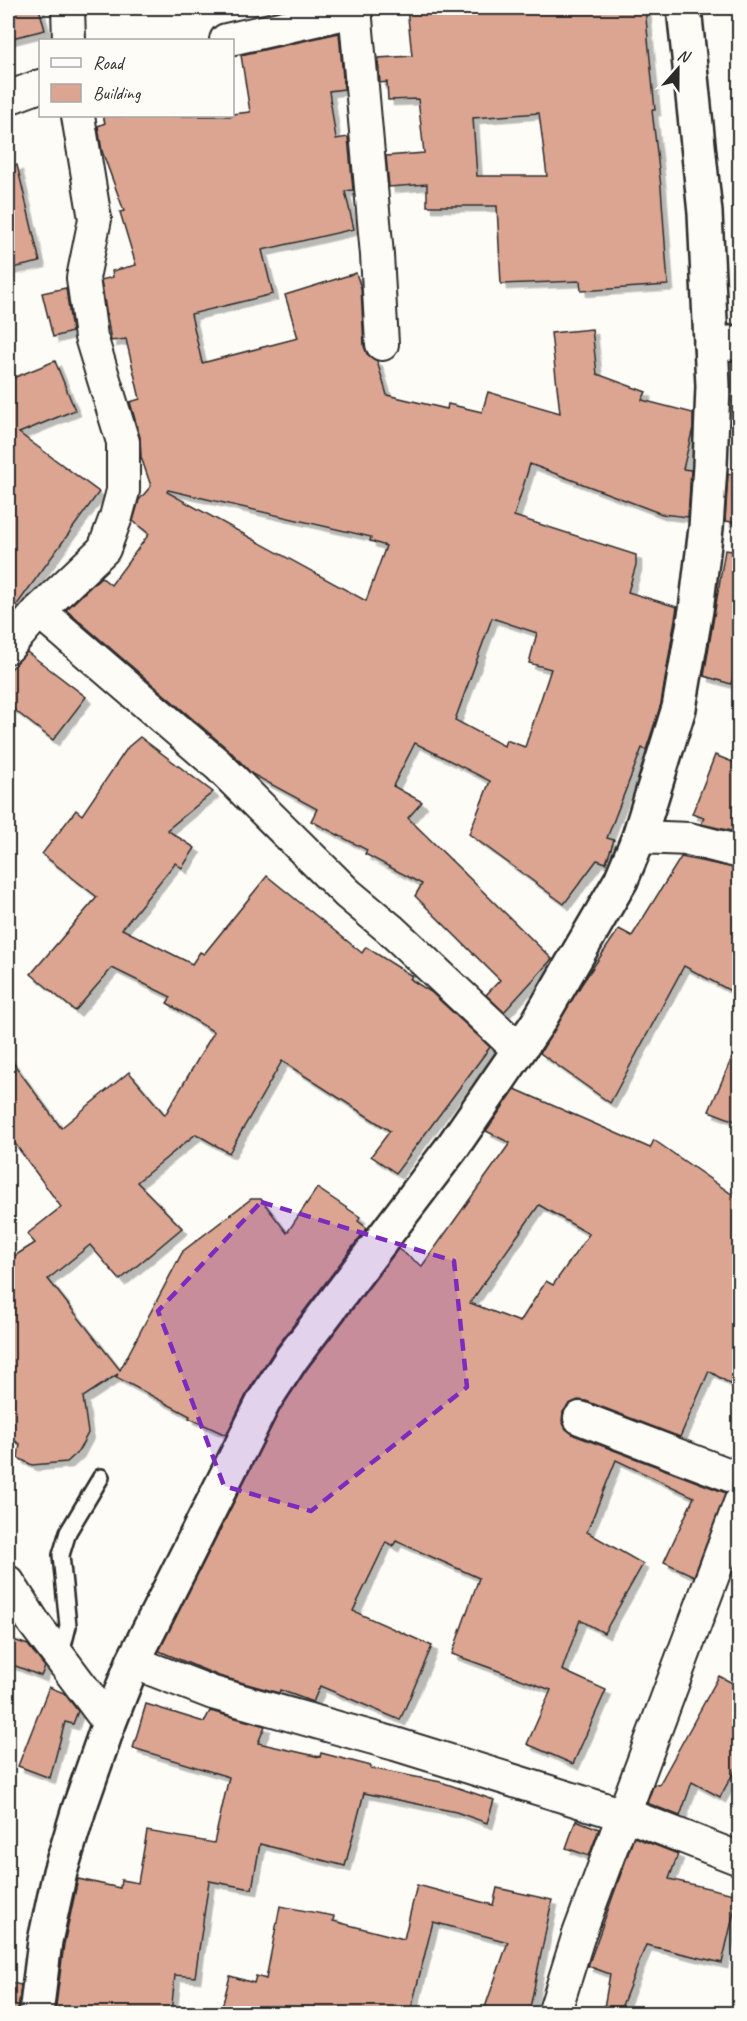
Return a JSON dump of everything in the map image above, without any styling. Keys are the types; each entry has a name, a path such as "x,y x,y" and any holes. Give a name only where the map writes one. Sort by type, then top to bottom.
{"street":[{"path":"68,8 69,39"},
{"path":"36,2013 45,1941 60,1872 109,1723 133,1662 264,1401 292,1358 453,1146 537,1024 621,880 639,837 679,708 696,610 706,528 713,386 725,343 705,213 684,8"},
{"path":"230,39 355,9 377,255 382,344"},
{"path":"8,98 39,86"},
{"path":"8,647 39,611 104,549 117,518 123,491 123,441 91,337 83,278 95,219 78,117"},
{"path":"39,611 218,765 348,894 390,929 519,1050"},
{"path":"639,837 689,839 740,852"},
{"path":"580,1418 740,1479"},
{"path":"554,2013 579,1934 622,1815 740,1503"},
{"path":"8,1582 34,1623 109,1723"},
{"path":"133,1662 213,1693 395,1744 622,1815 740,1859"}],"lane":[{"path":"60,1659 68,1626 61,1555 68,1532 101,1477"}],"highlighted area":[{"path":"261,1202 454,1261 467,1387 311,1511 224,1486 158,1311"}],"building":[{"path":"8,8 39,8 45,30 8,39"},
{"path":"407,8 645,8 668,285 581,291 580,281 501,284 497,206 427,206 427,184 389,187 386,156 424,153 418,99 388,100 387,82 380,83 378,58 412,56","holes":["539,113 547,176 477,176 473,118"]},
{"path":"339,33 344,89 329,91 336,139 348,137 353,190 345,191 354,229 262,250 273,294 191,314 202,363 298,338 285,295 356,273 361,288 364,346 367,354 377,361 387,395 447,409 448,404 482,412 488,392 560,413 551,333 592,329 597,374 646,392 642,400 693,413 693,428 683,469 691,470 688,517 662,514 530,464 514,516 636,555 636,565 628,592 677,607 661,704 646,750 642,748 607,838 614,840 606,863 597,860 564,904 469,834 490,781 415,743 393,786 422,802 408,818 552,959 504,1012 486,995 500,980 415,896 422,884 365,854 367,850 311,821 317,809 252,774 230,751 66,610 101,577 111,585 149,534 133,521 139,500 151,486 141,457 140,437 130,402 140,399 126,339 111,341 101,280 113,277 112,271 136,265 120,212 124,211 102,151 98,126 105,123 103,117 234,117 234,114 250,112 241,55","holes":["168,490 371,537 370,541 386,546 366,601 167,492","492,618 537,633 529,663 551,669 525,747 506,740 504,746 455,720"]},
{"path":"17,165 40,262 8,269 8,166"},
{"path":"66,288 72,332 53,337 42,293"},
{"path":"55,361 75,410 19,433 99,492 8,617 8,380"},
{"path":"728,474 740,476 740,523 725,521"},
{"path":"725,550 740,552 740,656 731,684 704,676"},
{"path":"27,652 86,697 53,740 8,705 8,672"},
{"path":"140,737 213,792 167,830 195,848 182,868 175,863 122,929 192,964 200,952 204,954 267,876 362,953 366,947 412,976 410,979 431,992 490,1047 396,1173 371,1156 390,1131 282,1061 229,1153 196,1134 137,1182 182,1228 120,1280 90,1245 48,1279 120,1370 183,1251 251,1199 261,1199 287,1233 317,1188 360,1217 358,1221 367,1228 276,1348 248,1391 226,1435 189,1418 190,1416 116,1377 118,1374 83,1397 88,1433 78,1452 67,1462 32,1465 18,1458 20,1444 8,1437 8,1260 35,1243 27,1234 61,1207 8,1134 8,1056 61,1128 129,1072 165,1115 214,1032 167,1003 171,997 112,968 75,1011 31,974 97,897 42,854 76,810 82,815 128,747"},
{"path":"715,755 740,765 740,833 701,824 704,818 692,814"},
{"path":"681,857 740,869 740,996 684,966 610,1103 540,1053 581,985 619,929 632,936"},
{"path":"740,1039 740,1123 709,1111"},
{"path":"515,1089 650,1148 654,1140 740,1200 740,1390 709,1371 680,1437 586,1401 578,1400 569,1404 563,1412 562,1421 566,1429 574,1435 726,1493 694,1576 664,1562 694,1497 616,1460 587,1532 643,1564 604,1633 580,1620 562,1670 606,1690 573,1764 527,1744 551,1690 452,1654 479,1578 396,1541 393,1546 386,1542 353,1611 432,1646 400,1720 320,1686 313,1702 280,1690 279,1693 219,1676 159,1651 280,1410 307,1369 398,1249 422,1266 510,1143 486,1131","holes":["539,1205 589,1234 553,1285 546,1281 520,1322 470,1303"]},
{"path":"8,1638 28,1645 45,1667 41,1676 8,1663"},
{"path":"719,1676 740,1687 740,1761 720,1797 692,1782 680,1816 647,1803 654,1784 659,1785"},
{"path":"49,1687 64,1693 78,1711 73,1724 65,1722 50,1778 18,1766"},
{"path":"146,1704 204,1722 210,1711 265,1726 258,1743 320,1757 321,1753 371,1766 370,1768 441,1782 494,1800 487,1823 456,1812 364,1793 345,1866 260,1844 252,1889 209,1881 195,1977 175,1975 171,2013 55,2013 64,1944 78,1879 120,1888 121,1880 138,1883 147,1831 214,1843 229,1777 133,1748"},
{"path":"576,1820 599,1829 589,1856 566,1848"},
{"path":"634,1837 678,1854 669,1879 738,1895 722,1963 646,1945 619,2013 603,2013 610,1974 588,1966"},
{"path":"417,1885 493,1905 497,1888 552,1900 529,2013 483,2013 508,1942 433,1922 410,2013 247,2013 222,2007 230,1976 254,1983 256,1976 266,1979 280,1906 334,1916 333,1921 404,1939"},
{"path":"8,1982 21,1985 18,2013 8,2013"}]}
